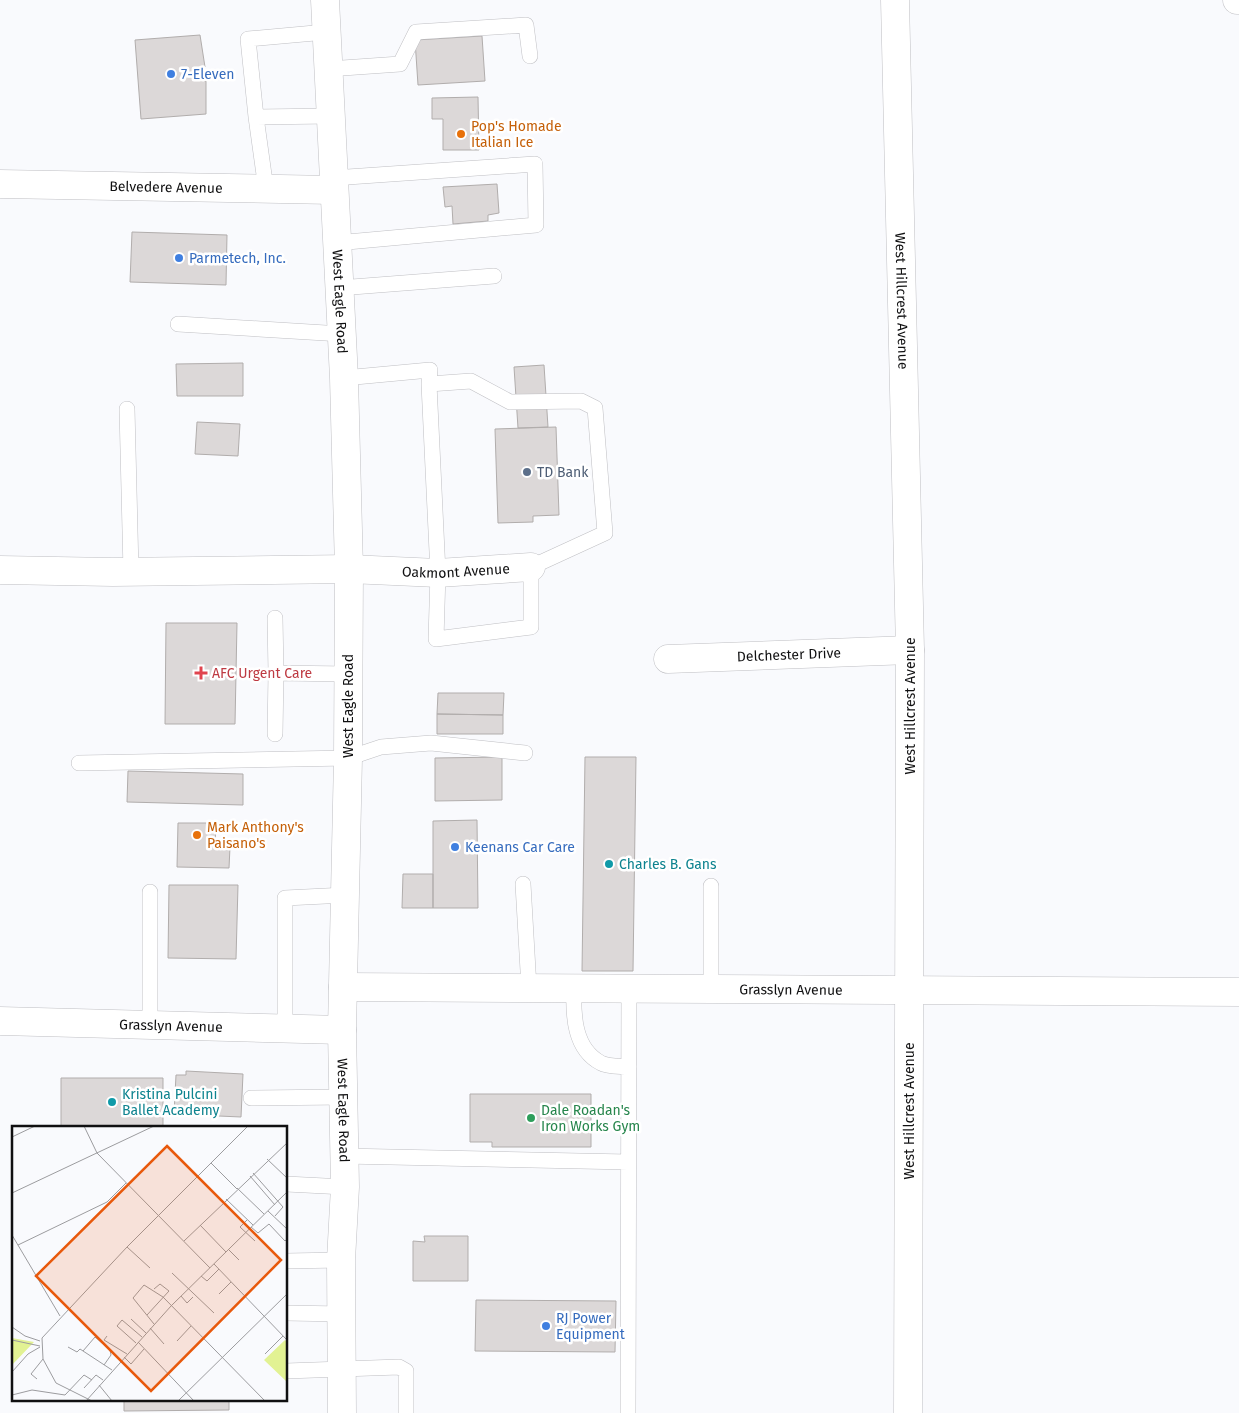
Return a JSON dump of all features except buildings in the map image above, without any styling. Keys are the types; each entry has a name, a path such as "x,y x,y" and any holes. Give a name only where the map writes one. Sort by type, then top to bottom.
{"street":[{"name":"West Eagle Road","path":"324,0 344,378 349,569 346,895 342,1030 345,1187 341,1260 342,1413"},
{"name":"West Hillcrest Avenue","path":"895,0 910,650 908,1413"},
{"name":"Belvedere Avenue","path":"0,184 266,189 333,184"},
{"name":"Oakmont Avenue","path":"0,570 349,569 438,573 531,567"},
{"name":"Delchester Drive","path":"668,660 910,650"},
{"name":"Grasslyn Avenue","path":"343,987 1239,992"},
{"name":"Grasslyn Avenue","path":"0,1021 342,1030"}],"lane":[{"path":"328,69 400,64 416,32 517,25 526,25 530,56"},
{"path":"266,189 248,39 326,32"},
{"path":"256,117 330,116"},
{"path":"333,184 535,164 536,225 336,243"},
{"path":"339,288 494,276"},
{"path":"178,324 342,334"},
{"path":"344,378 430,370 429,384 438,573 436,639 531,627 531,567"},
{"name":"Oakmont Avenue","path":"429,384 471,381 510,402 581,401 595,408 605,533 531,567"},
{"path":"127,408 131,571"},
{"path":"275,618 275,734"},
{"path":"276,673 348,674"},
{"path":"79,763 348,758 381,747 431,743 525,753"},
{"path":"524,884 529,988"},
{"path":"711,886 711,989"},
{"path":"150,892 150,1024"},
{"path":"285,1028 285,898 346,895"},
{"path":"574,989 573,1016 583,1047 602,1064 629,1067"},
{"path":"628,1413 629,989"},
{"path":"252,1098 343,1097"},
{"path":"343,1156 628,1162"},
{"path":"288,1184 345,1187"},
{"path":"288,1261 341,1260"},
{"path":"288,1313 342,1314"},
{"path":"288,1371 404,1368 406,1372 406,1413"}],"place":[{"name":"7-Eleven","path":"171,74"},
{"name":"Pop's Homade Italian Ice","path":"461,134"},
{"name":"Parmetech, Inc.","path":"179,258"},
{"name":"TD Bank","path":"527,472"},
{"name":"AFC Urgent Care","path":"201,673"},
{"name":"Mark Anthony's Paisano's","path":"197,835"},
{"name":"Keenans Car Care","path":"455,847"},
{"name":"Charles B. Gans","path":"609,864"},
{"name":"Kristina Pulcini Ballet Academy","path":"112,1102"},
{"name":"Dale Roadan's Iron Works Gym","path":"531,1118"},
{"name":"RJ Power Equipment","path":"546,1326"}]}
